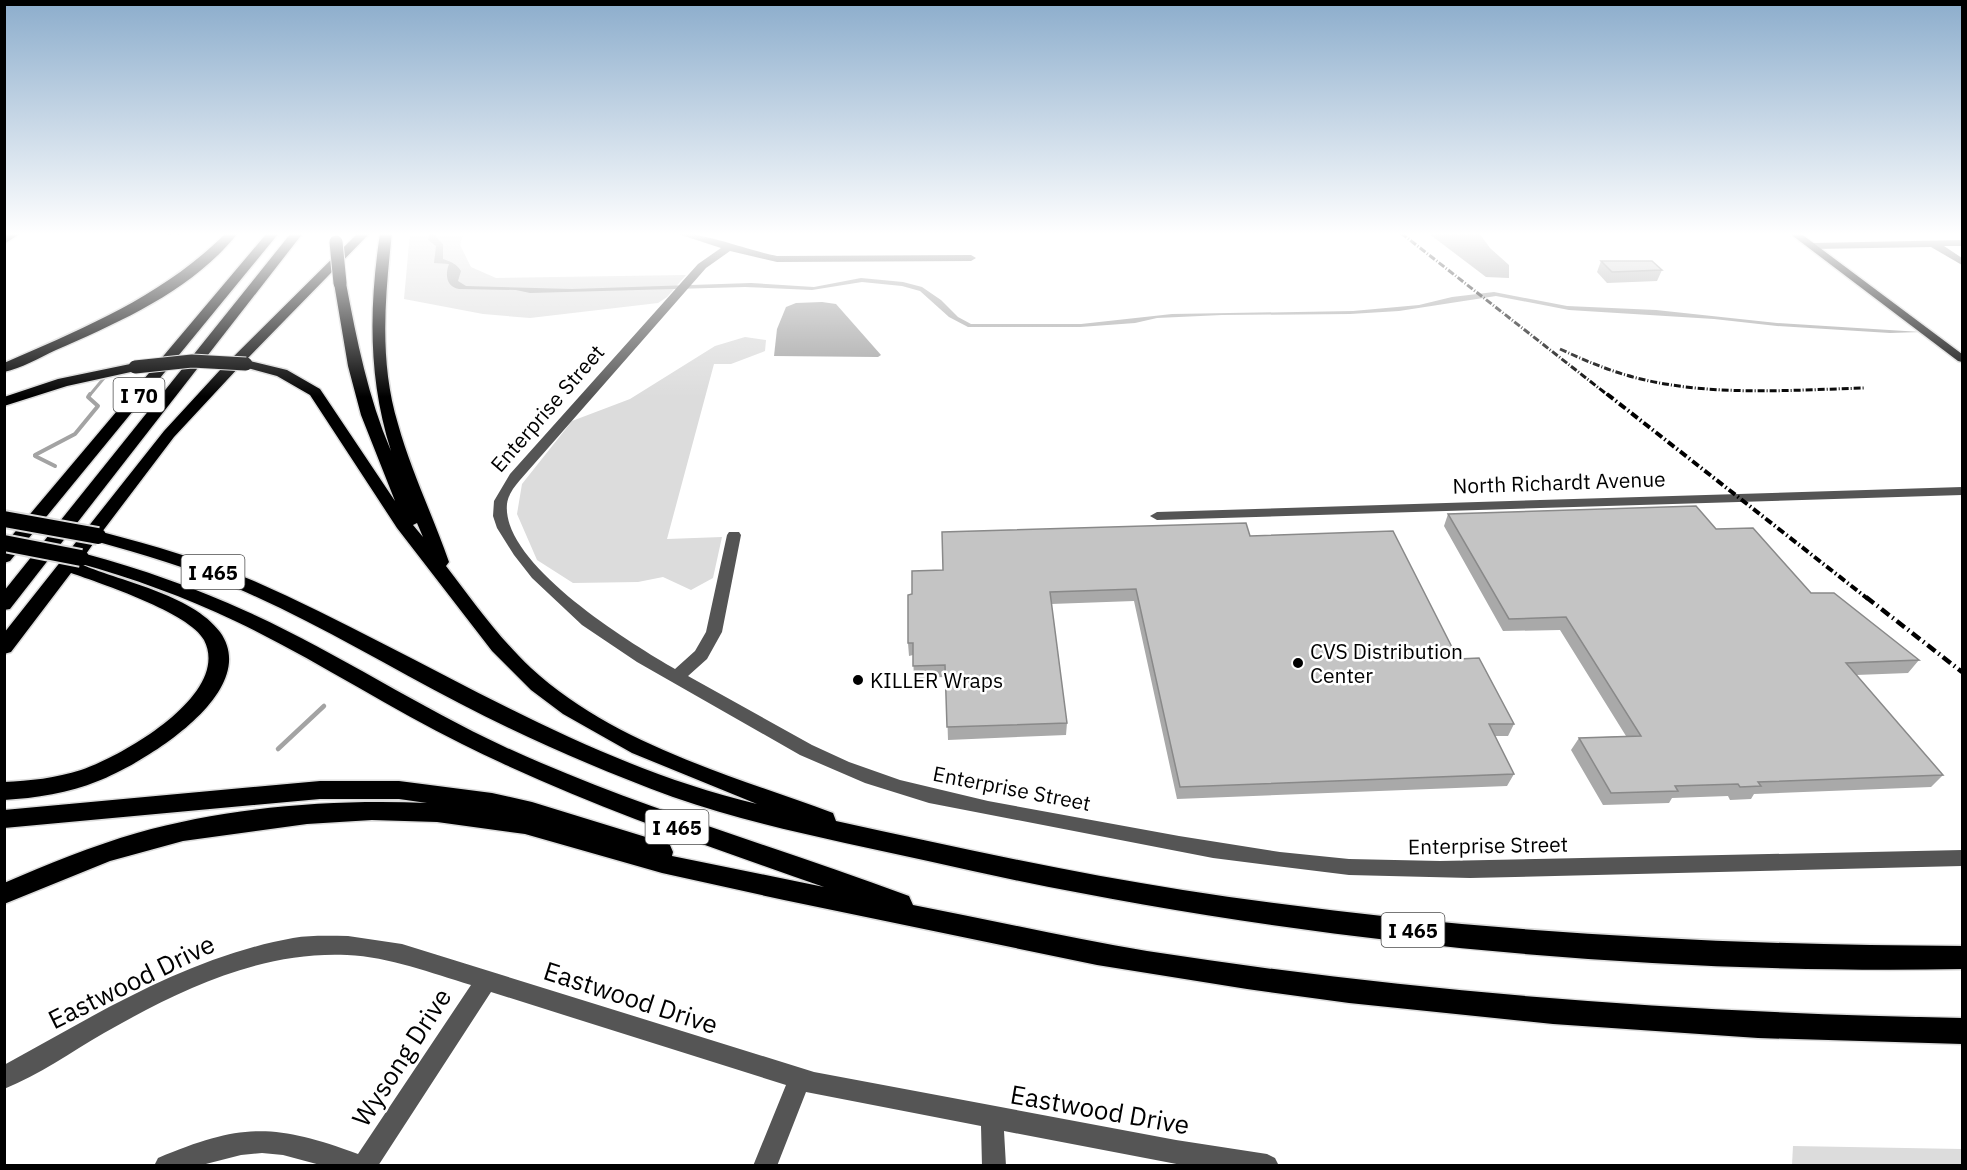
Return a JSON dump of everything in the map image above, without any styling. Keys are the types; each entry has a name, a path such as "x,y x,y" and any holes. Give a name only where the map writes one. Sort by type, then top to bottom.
{"highway":[{"path":"4,354 78,324 150,288"},
{"path":"4,368 100,325 165,288"},
{"path":"175,351 217,288"},
{"name":"I 70","path":"4,557 228,288"},
{"name":"I 70","path":"4,604 254,288"},
{"path":"71,520 123,469 205,377 307,288"},
{"path":"4,647 169,434 226,372 311,288"},
{"path":"341,288 360,389 377,441 409,513 416,539"},
{"path":"379,288 376,309 378,358 384,398 397,448 430,530 444,575"},
{"path":"4,402 77,378 135,367 192,361 246,364 282,372 295,378 315,392 398,518 474,616 513,661 537,684 570,709 618,737 670,763 871,838"},
{"name":"I 465","path":"4,519 98,536 156,552 244,584 524,726 617,766 753,814 1069,882 1189,902 1344,922 1486,937 1632,948 1794,956 1962,958"},
{"name":"I 465","path":"4,543 180,590 224,609 460,734 559,781 651,817 795,865 955,924 1196,970 1468,1004 1660,1020 1799,1027 1962,1031"},
{"path":"4,552 78,563 153,598 208,630 216,643 218,658 216,671 208,688 193,708 171,730 139,752 112,766 68,782 40,788 4,791"},
{"path":"4,819 320,790 375,789 423,792 492,802 532,811 781,890"},
{"path":"4,894 69,866 157,838 264,819 385,811 453,814 522,824 647,861 955,924"}],"main road":[{"path":"1867,288 1962,359"}],"street":[{"name":"Enterprise Street","path":"682,288 503,492 499,507 500,518 511,539 532,568 559,596 607,636 789,742 840,766 890,784 981,807 1255,857 1312,864 1413,870 1962,858"},
{"name":"North Richardt Avenue","path":"1156,516 1962,490"},
{"path":"677,677 701,655 714,632 734,535"},
{"name":"Eastwood Drive","path":"4,1078 185,980 236,961 283,949 328,944 376,948 800,1080 1176,1152 1267,1166"},
{"name":"Wysong Drive","path":"364,1166 486,981"},
{"path":"765,1166 800,1080"},
{"path":"992,1118 994,1166"},
{"path":"166,1166 218,1147 262,1141 308,1147 358,1166"}],"shaded area":[{"path":"405,288 675,288 658,303 530,318 483,314 404,299"},
{"path":"455,288 723,288 530,293 516,290"},
{"path":"758,288 827,288 812,290"},
{"path":"908,288 923,288 941,300 958,317 971,324 1081,324 1172,314 1353,311 1419,305 1452,297 1494,292 1567,306 1656,310 1777,323 1921,332 1890,333 1777,326 1714,319 1569,310 1496,296 1399,311 1350,314 1157,318 1135,323 1080,327 968,327 949,317 920,291"},
{"path":"796,303 836,304 881,355 878,357 774,356 777,329 786,307"},
{"path":"745,337 766,340 765,351 731,364 714,364 667,539 722,537 713,578 691,590 663,577 638,582 573,583 537,560 517,514 522,484 572,421 630,399 715,346"},
{"path":"1793,1146 1962,1149 1962,1165 1792,1165"}],"building":[{"name":"CVS Distribution Center","path":"1696,506 1716,529 1753,528 1811,593 1834,593 1919,660 1846,663 1943,775 1758,782 1761,786 1740,787 1738,784 1675,786 1678,791 1611,793 1579,738 1641,736 1566,617 1509,619 1448,514"},
{"name":"CVS Distribution Center","path":"1246,523 1250,536 1393,531 1458,659 1479,658 1514,724 1489,724 1514,774 1180,787 1136,589 1050,592 1067,723 947,727 945,665 913,666 913,643 908,643 908,595 912,594 912,571 943,570 942,532"}],"waterway":[{"path":"89,396 104,378"},
{"path":"35,455 75,434 98,406 88,397 90,394"},
{"path":"35,456 55,466"},
{"path":"278,749 324,706"}],"railway":[{"path":"1471,288 1609,396"},
{"path":"1560,349 1633,377 1690,387 1748,391 1865,388"},
{"path":"1607,394 1868,599"},
{"path":"1866,597 1962,672"}],"place":[{"name":"CVS Distribution Center","path":"1298,663"},
{"name":"KILLER Wraps","path":"858,680"}]}
